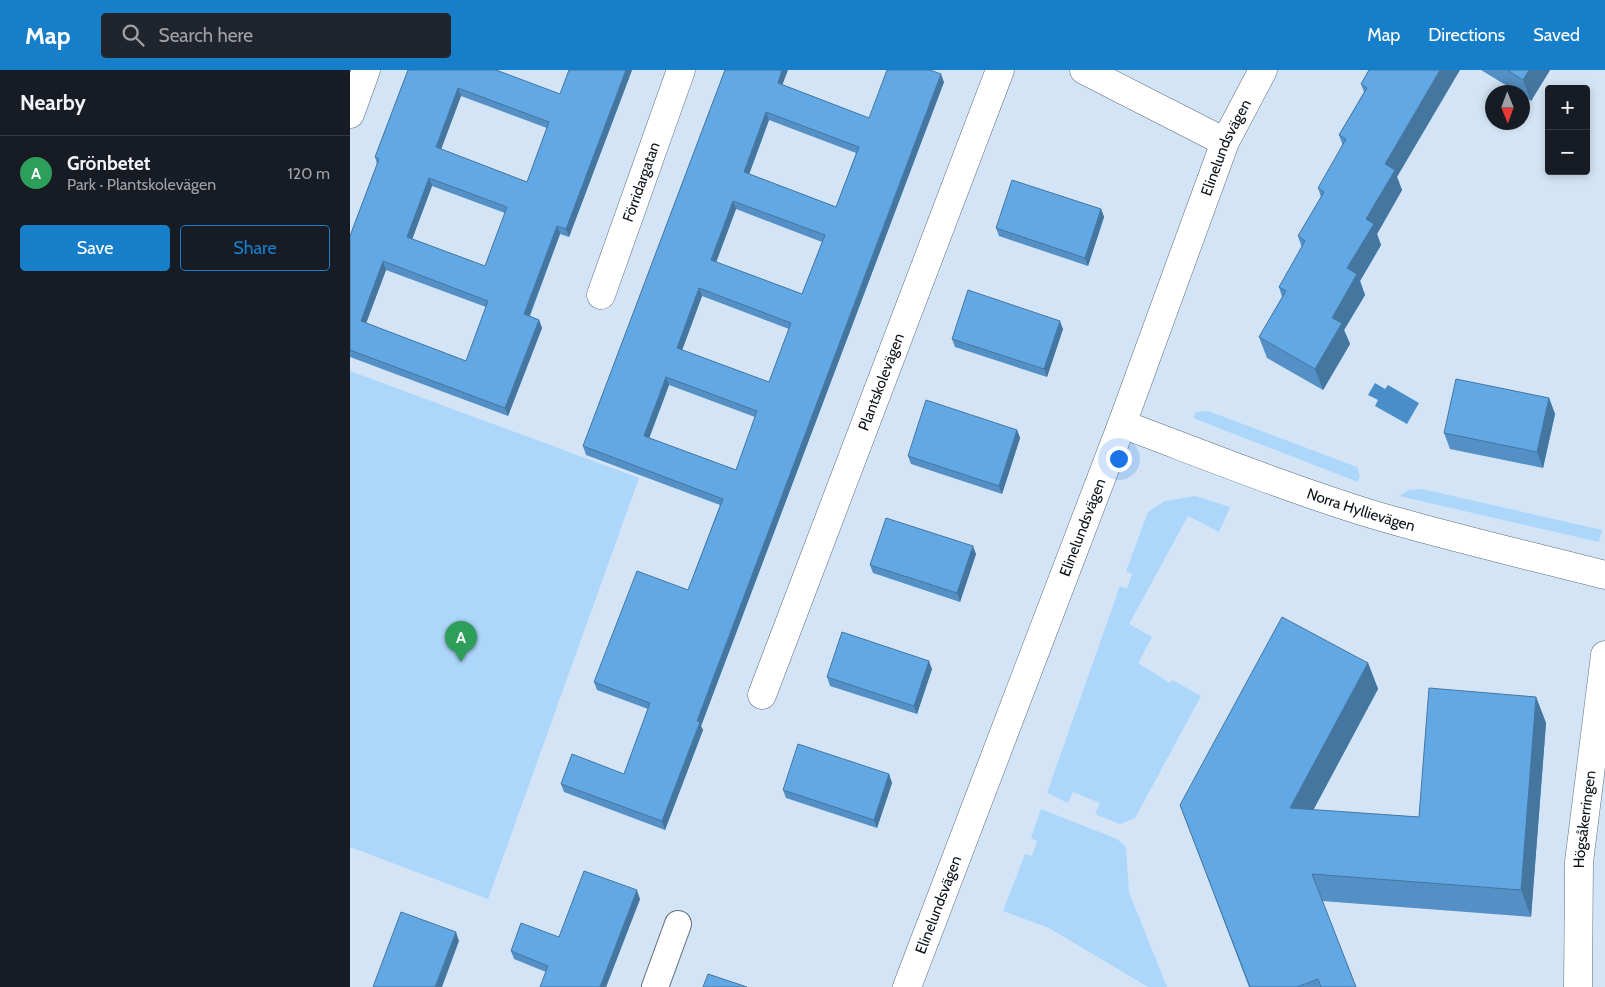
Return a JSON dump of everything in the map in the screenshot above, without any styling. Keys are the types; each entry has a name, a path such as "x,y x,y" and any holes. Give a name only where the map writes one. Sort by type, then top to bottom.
{"street":[{"path":"350,114 366,70"},
{"name":"Förridargatan","path":"601,295 681,70"},
{"name":"Plantskolevägen","path":"762,695 1000,70"},
{"path":"1084,70 1225,142"},
{"name":"Elinelundsvägen","path":"907,987 1122,424 1225,142 1263,70"},
{"name":"Norra Hyllievägen","path":"1122,424 1264,478 1370,513 1449,536 1605,575"},
{"name":"Högsåkerringen","path":"1578,987 1579,862 1605,655"},
{"path":"655,987 678,924"}],"shaded area":[{"path":"350,371 639,478 488,899 350,847"},
{"path":"1375,383 1385,389 1388,385 1419,403 1407,424 1375,406 1378,400 1368,395"},
{"path":"1208,411 1357,467 1360,475 1358,482 1193,418 1196,412"},
{"path":"1422,489 1602,530 1599,542 1399,496 1409,490"},
{"path":"1195,496 1230,507 1219,532 1188,516 1129,624 1152,637 1138,663 1170,683 1172,680 1201,696 1135,818 1120,824 1095,814 1100,803 1073,792 1068,803 1047,793 1120,586 1127,589 1132,574 1126,571 1148,512 1165,501"},
{"path":"1041,809 1117,839 1126,847 1129,892 1167,987 1148,987 1049,928 1003,911 1025,854 1032,856 1037,841 1031,838"}],"building":[{"path":"408,70 496,70 560,94 569,70 626,70 566,229 557,226 524,314 539,320 505,408 350,350 350,236 379,159 375,157","holes":["458,88 549,122 527,182 436,147","429,178 507,207 485,266 407,237","383,261 488,301 466,361 361,321"]},
{"path":"725,70 782,70 778,83 869,118 887,70 930,70 941,74 697,721 700,722 662,821 561,784 572,754 624,774 650,703 594,682 637,571 688,590 723,499 583,446","holes":["766,112 859,147 836,207 744,172","733,201 825,235 802,294 711,260","699,288 791,323 769,382 677,348","666,377 757,411 736,470 644,436"]},
{"path":"1369,70 1440,70 1385,164 1395,170 1366,219 1374,224 1347,268 1357,274 1332,318 1342,323 1315,369 1259,337 1286,291 1279,287 1305,241 1298,236 1324,192 1318,188 1346,139 1339,135 1367,88 1361,84"},
{"path":"1507,70 1529,70 1523,80"},
{"path":"1012,180 1101,209 1085,258 996,228"},
{"path":"968,290 1060,321 1044,369 952,339"},
{"path":"1456,379 1549,398 1537,452 1444,433"},
{"path":"926,400 1017,430 999,486 908,456"},
{"path":"886,518 973,546 957,593 870,565"},
{"path":"1282,617 1368,663 1290,808 1419,817 1429,688 1536,697 1521,890 1312,874 1356,987 1321,987 1318,979 1297,987 1250,987 1180,805"},
{"path":"842,632 929,661 914,706 827,677"},
{"path":"798,744 889,774 874,820 783,790"},
{"path":"584,871 637,890 600,987 540,987 548,966 511,951 521,923 559,937"},
{"path":"401,912 456,932 435,987 373,987"},
{"path":"708,974 747,987 703,987"}],"place":[{"name":"Grönbetet","path":"461,662"}]}
